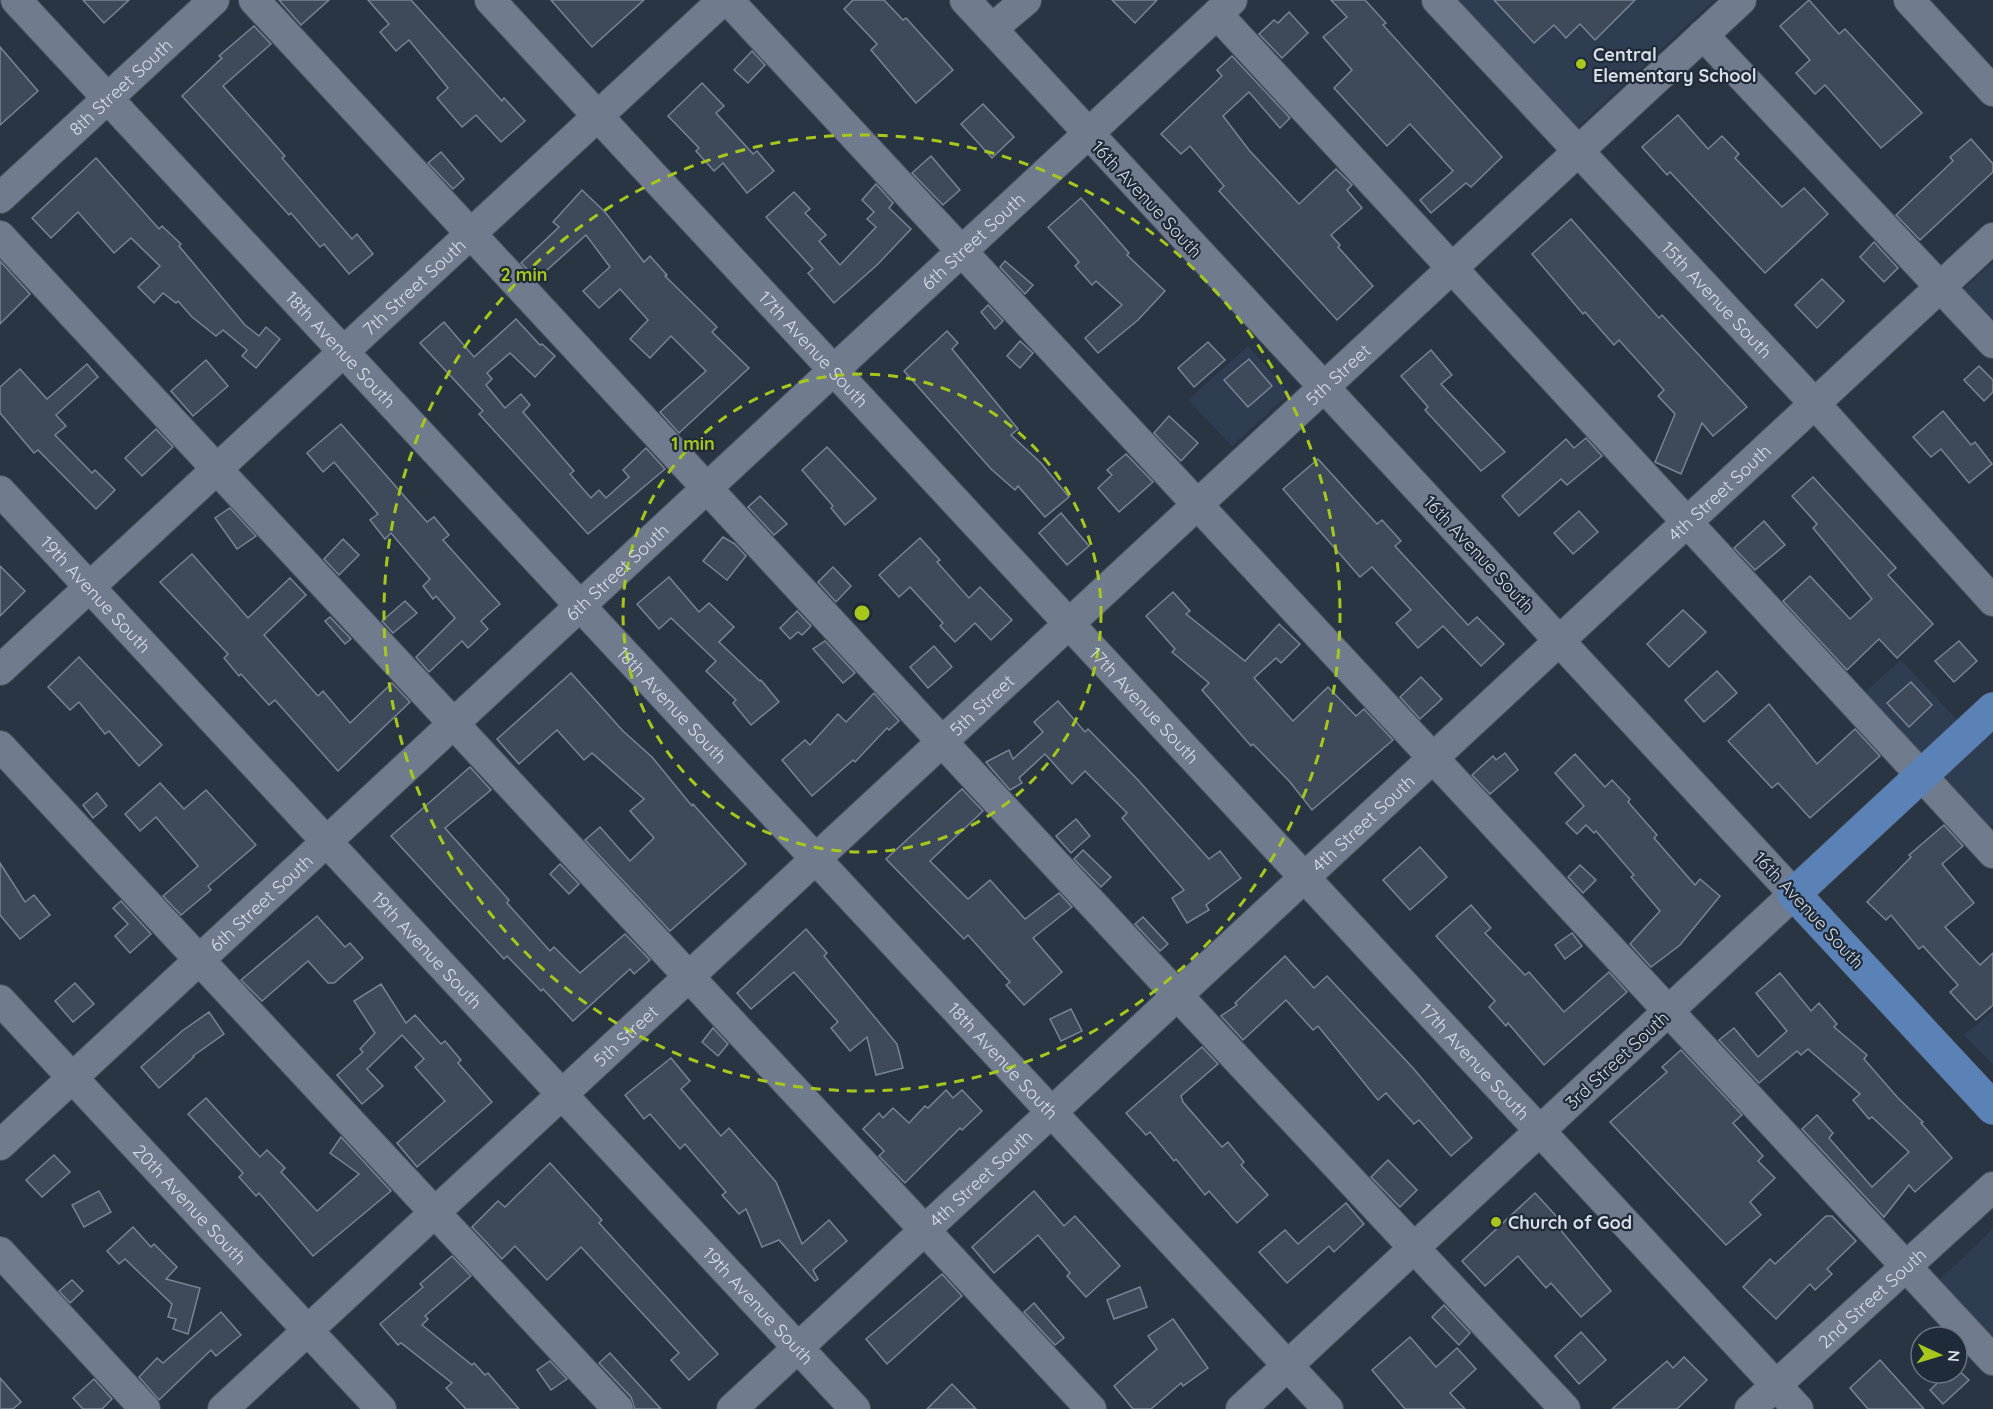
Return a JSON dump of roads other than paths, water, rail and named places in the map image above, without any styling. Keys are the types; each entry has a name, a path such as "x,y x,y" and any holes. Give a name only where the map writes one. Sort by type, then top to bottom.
{"main road":[{"name":"3rd Street South","path":"1794,894 1993,709"},
{"name":"16th Avenue South","path":"1794,894 1993,1108"}],"street":[{"name":"18th Avenue South","path":"16,0 1328,1409"},
{"name":"8th Street South","path":"0,198 13,172 108,98 214,0"},
{"path":"254,0 1178,996 1565,1409"},
{"name":"17th Avenue South","path":"490,0 1798,1409"},
{"name":"7th Street South","path":"0,670 723,0"},
{"path":"728,0 1993,1360"},
{"name":"16th Avenue South","path":"965,0 1794,894"},
{"path":"992,29 1026,0"},
{"name":"15th Avenue South","path":"1437,0 1815,404 1993,601"},
{"name":"5th Street","path":"223,1409 1741,0"},
{"path":"1909,0 1993,91"},
{"path":"1224,7 1450,269 1993,853"},
{"name":"6th Street South","path":"0,1145 1224,7"},
{"path":"1703,35 1993,343"},
{"path":"0,236 1091,1409"},
{"name":"4th Street South","path":"732,1409 1993,238"},
{"name":"19th Avenue South","path":"0,491 855,1409"},
{"path":"0,746 618,1409"},
{"name":"3rd Street South","path":"1241,1409 1794,894"},
{"name":"20th Avenue South","path":"0,1000 381,1409"},
{"name":"2nd Street South","path":"1750,1409 1993,1187"},
{"path":"0,1252 145,1409"}],"place":[{"name":"Central Elementary School","path":"1581,64"},
{"name":"Church of God","path":"1496,1222"}]}
